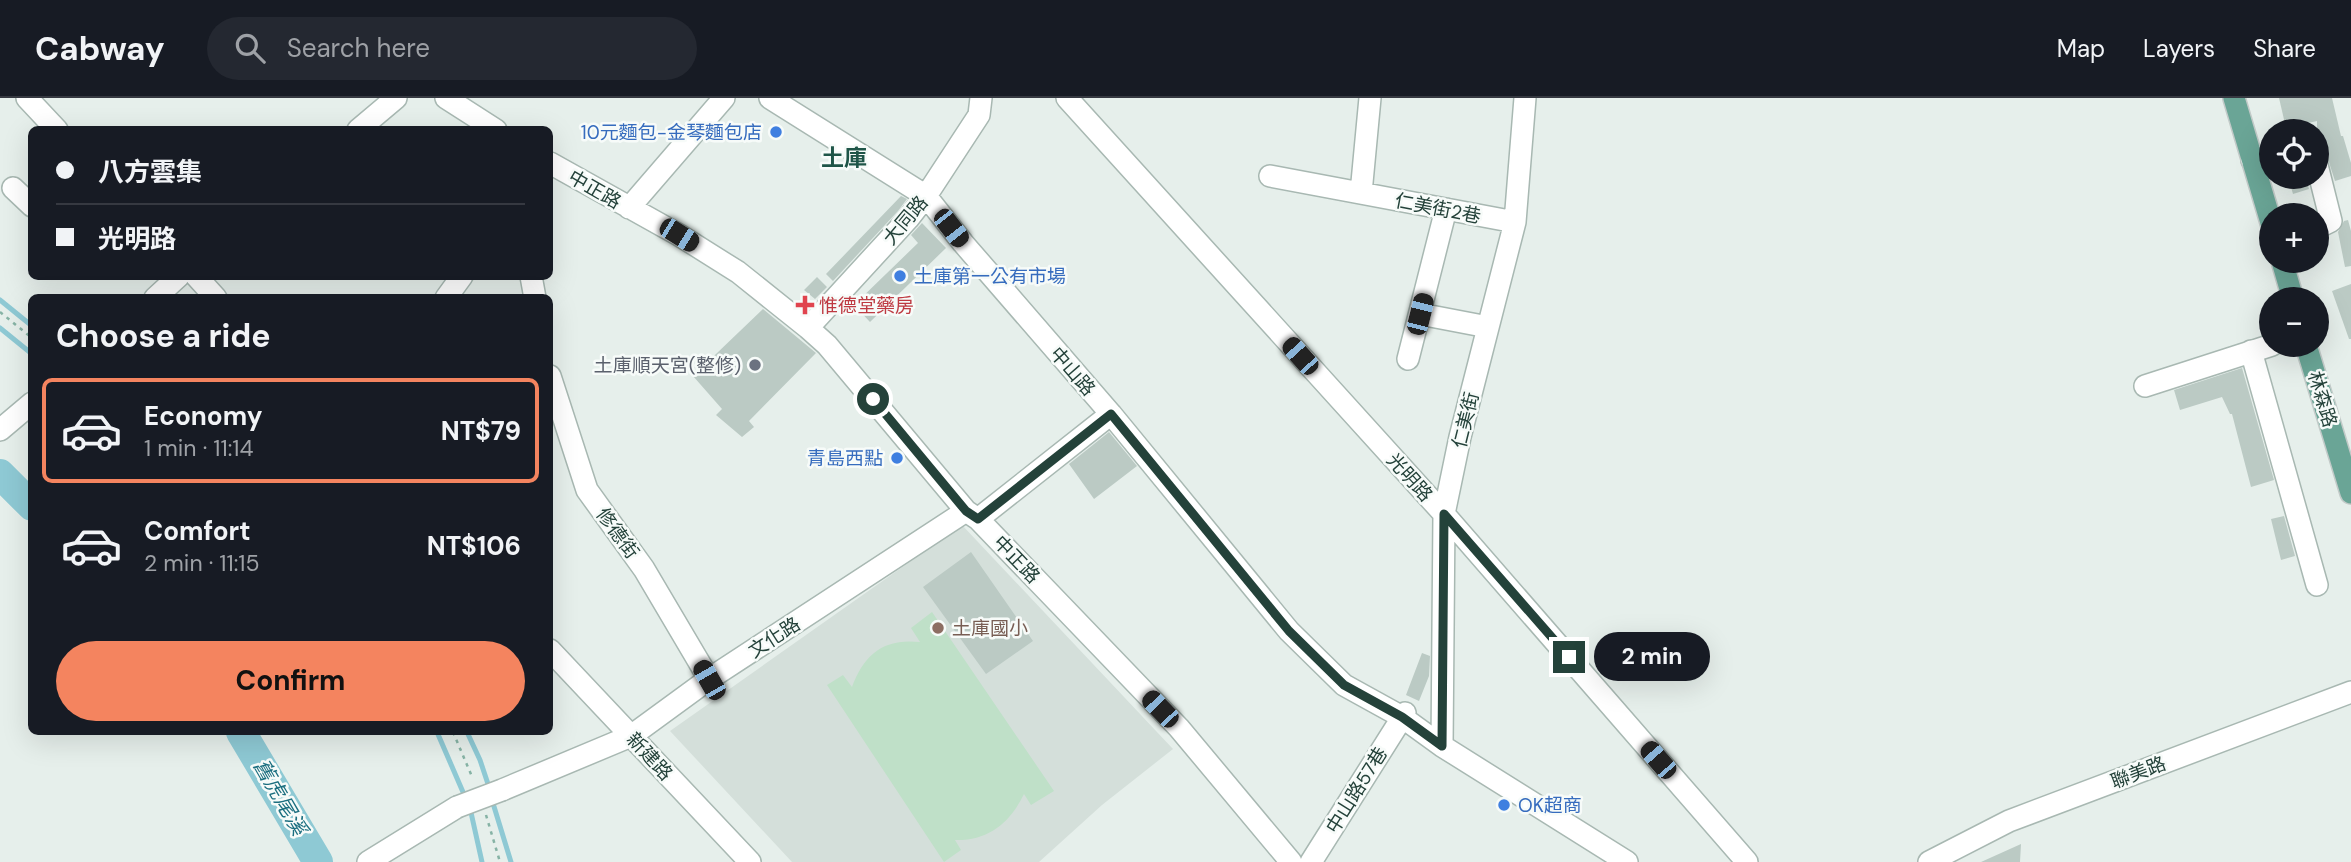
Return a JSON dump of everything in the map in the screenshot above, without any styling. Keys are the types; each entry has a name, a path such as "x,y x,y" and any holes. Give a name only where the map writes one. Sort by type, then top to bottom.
{"main road":[{"path":"2234,98 2259,151"},
{"name":"林森路","path":"2310,357 2351,493"}],"street":[{"path":"27,98 53,126"},
{"path":"363,126 396,98"},
{"path":"446,98 490,126"},
{"path":"629,208 724,98"},
{"name":"中山路","path":"770,98 926,196 963,243 1111,414 1289,631 1344,685 1403,715 1442,746 1627,862"},
{"name":"大同路","path":"808,328 926,196 979,115 981,98"},
{"name":"光明路","path":"1067,98 1444,514 1747,862"},
{"path":"1361,193 1370,98"},
{"name":"仁美街","path":"1442,746 1444,514 1515,222 1525,98"},
{"name":"中正路","path":"553,165 679,235 738,272 808,328 835,354 972,515 1179,727 1291,862"},
{"name":"仁美街2巷","path":"1270,176 1515,222"},
{"path":"13,188 28,202"},
{"path":"1408,359 1446,209"},
{"path":"159,294 175,280"},
{"path":"200,280 212,294"},
{"path":"1420,314 1488,327"},
{"path":"2146,386 2259,349"},
{"path":"2251,351 2317,584"},
{"name":"修德街","path":"553,385 587,490 644,569 709,680"},
{"path":"0,430 28,406"},
{"name":"文化路","path":"380,858 457,807 631,736 709,680 972,515 1111,414"},
{"name":"新建路","path":"553,653 750,862"},
{"name":"聯美路","path":"1929,862 2010,821 2351,692"},
{"name":"中山路57巷","path":"1311,862 1403,715"}],"path":[{"path":"0,312 28,335"}],"shaded area":[{"name":"土庫國小","path":"962,525 1173,749 1102,805 1039,862 792,862 670,731"}],"green space":[{"path":"932,612 1054,791 1031,805 1024,794 1005,822 988,834 967,840 955,840 961,850 944,862 827,685 843,675 852,687 863,665 877,651 896,643 920,642 911,628"}],"building":[{"path":"2279,98 2332,98 2351,163 2351,176 2335,181 2329,162 2329,119 2284,119"},
{"path":"2292,189 2309,189 2293,194"},
{"path":"901,196 907,199 898,211 833,281 826,274"},
{"path":"2348,220 2351,231 2351,266 2345,267 2338,232 2344,221"},
{"name":"土庫第一公有市場","path":"922,223 946,248 870,322 854,305 918,243 911,235"},
{"path":"817,277 827,287 815,299 804,290"},
{"path":"2351,284 2351,339 2349,339 2332,291"},
{"name":"土庫順天宮(整修)","path":"763,309 816,353 749,421 754,427 742,437 716,415 722,409 693,376"},
{"path":"2242,368 2274,480 2251,487 2232,414 2222,397 2180,410 2174,390"},
{"path":"1109,432 1137,466 1094,499 1069,464"},
{"path":"2284,516 2295,556 2281,560 2271,519"},
{"path":"971,552 1033,641 986,674 923,587"},
{"path":"1422,653 1430,656 1429,676 1419,701 1406,695"},
{"path":"2021,844 2020,862 1981,862"}],"waterway":[{"path":"0,300 28,323"},
{"path":"0,328 28,351"},
{"name":"舊虎尾溪","path":"0,474 28,502"},
{"name":"舊虎尾溪","path":"243,735 318,862"},
{"path":"438,735 466,799"},
{"path":"468,735 490,790"},
{"path":"492,800 511,862"},
{"path":"470,808 482,862"}],"place":[{"name":"10元麵包-金琴麵包店","path":"776,132"},
{"name":"土庫第一公有市場","path":"900,276"},
{"name":"惟德堂藥房","path":"805,305"},
{"name":"土庫順天宮(整修)","path":"755,365"},
{"name":"青島西點","path":"897,458"},
{"name":"土庫國小","path":"938,628"},
{"name":"OK超商","path":"1504,805"}],"district":[{"name":"土庫","path":"844,158"}],"route":[{"path":"873,399 966,511 978,519 1111,414 1289,631 1344,685 1402,717 1442,746 1444,514 1569,657"}]}
